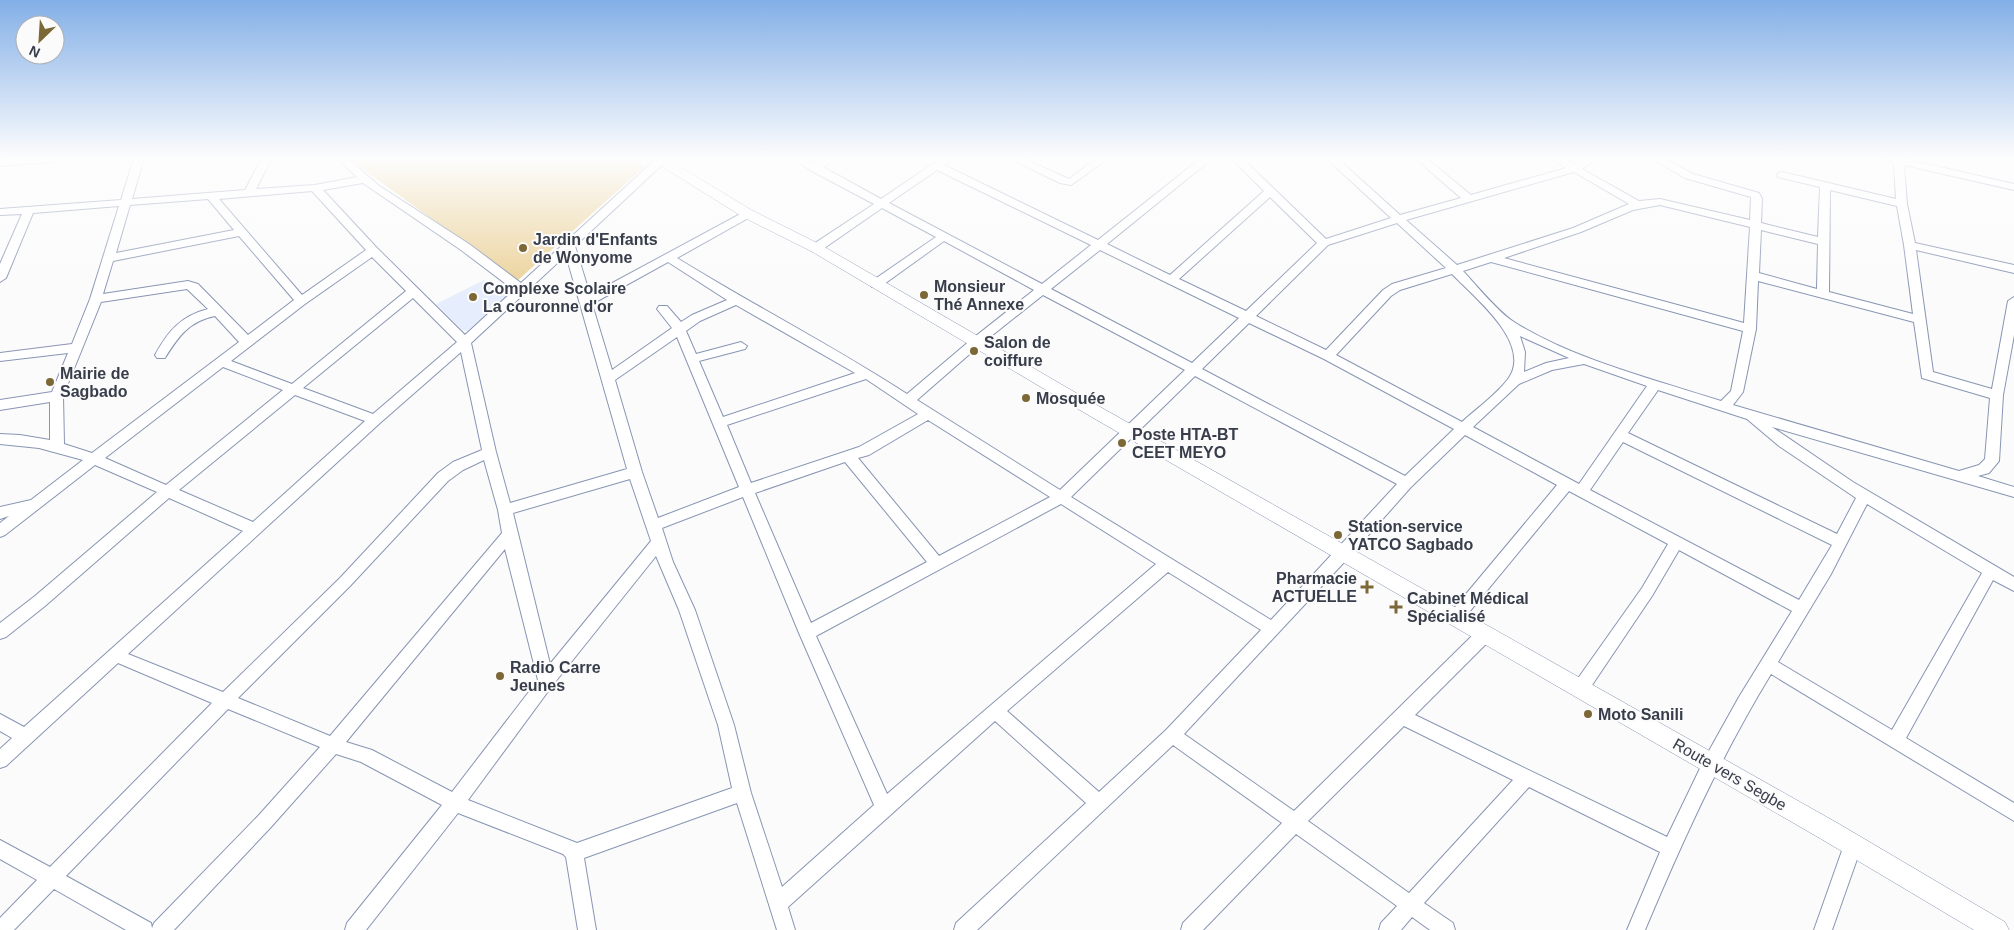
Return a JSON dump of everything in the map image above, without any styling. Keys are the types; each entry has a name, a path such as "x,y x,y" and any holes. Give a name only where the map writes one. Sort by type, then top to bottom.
{"main road":[{"name":"Route vers Segbe","path":"727,201 816,248 1130,431 1853,845 1997,930"}],"street":[{"path":"0,212 134,201"},
{"path":"216,201 301,301"},
{"path":"327,201 373,251 465,342 489,452 505,510 509,534 546,681"},
{"path":"397,201 464,247 521,289"},
{"path":"0,760 117,656 375,420 465,342 615,201"},
{"path":"879,201 1406,483"},
{"path":"1010,201 1246,318 1328,356 1802,609"},
{"path":"908,400 976,342 1154,201"},
{"path":"1171,280 1259,201"},
{"path":"1280,201 1324,243"},
{"path":"1379,201 1455,270 1508,324 1533,338 1584,360 1748,415 2014,492"},
{"path":"807,633 1062,497 1324,243 1460,201"},
{"path":"1632,201 1638,205"},
{"path":"1328,356 1391,290 1493,259 1580,229 1650,201"},
{"path":"1655,201 1825,242"},
{"path":"1724,406 1737,392 1750,328 1757,201"},
{"path":"1823,293 1826,201"},
{"path":"1890,201 1902,204 1910,245 1927,376 1997,395"},
{"path":"57,446 57,396 96,299 125,202"},
{"path":"816,248 882,203"},
{"path":"0,278 29,209"},
{"path":"585,303 748,214"},
{"path":"108,258 241,232"},
{"path":"876,284 944,236"},
{"path":"569,245 635,472 659,542 687,610 717,699 730,740 742,793 786,930"},
{"path":"1910,245 2014,269"},
{"path":"0,532 301,301 373,251"},
{"path":"668,257 738,301 867,374 1272,629"},
{"path":"1493,259 1750,328"},
{"path":"1752,275 1920,320"},
{"path":"96,299 188,285 194,287 247,342"},
{"path":"0,632 77,570 168,491 414,292"},
{"path":"609,378 679,328 705,313 738,301"},
{"path":"1959,476 1984,469 1992,461 1997,395 2013,308"},
{"path":"664,309 679,328 807,633 884,807"},
{"path":"161,354 174,332 185,322 202,314 217,311"},
{"path":"1508,324 1520,352 1518,370 1514,381"},
{"path":"692,359 740,346"},
{"path":"0,357 77,348"},
{"path":"964,930 1172,735 1344,553 1406,483 1514,381 1550,366 1584,360"},
{"path":"221,362 375,420"},
{"path":"719,423 867,374"},
{"path":"1582,490 1655,384"},
{"path":"0,404 57,396"},
{"path":"654,525 747,490 864,451 928,414"},
{"path":"1748,415 1789,447 1864,496 2014,585"},
{"path":"1620,435 1840,542"},
{"path":"0,440 28,441 57,446 95,459 254,529"},
{"path":"1,930 226,700 345,582 443,477 458,466 489,452"},
{"path":"848,456 937,564"},
{"path":"505,510 635,472"},
{"path":"1456,617 1567,483"},
{"path":"1636,930 1671,848 1711,764 1745,702 1826,570 1864,496"},
{"path":"0,512 37,503"},
{"path":"160,930 264,822 333,745 509,534"},
{"path":"354,930 456,803 546,681 659,542"},
{"path":"1580,689 1647,592 1676,543"},
{"path":"778,903 884,807 996,711 1016,691 1168,564"},
{"path":"1896,740 1991,570"},
{"path":"1190,930 1295,822 1485,634"},
{"path":"117,656 333,745 366,756 456,803 569,848 574,853 587,930"},
{"path":"1768,664 2014,812"},
{"path":"996,711 1099,803"},
{"path":"1401,716 1671,848"},
{"path":"0,722 26,737"},
{"path":"1172,735 1446,930"},
{"path":"1388,930 1526,778"},
{"path":"574,853 742,793"},
{"path":"1823,930 1853,845"},
{"path":"0,849 144,930"}],"shaded area":[{"path":"408,201 606,201 517,281"},
{"name":"Complexe Scolaire La couronne d'or","path":"484,280 507,296 467,331 462,330 436,304"}],"place":[{"name":"Jardin d'Enfants de Wonyome","path":"523,248"},
{"name":"Monsieur Thé Annexe","path":"924,295"},
{"name":"Complexe Scolaire La couronne d'or","path":"473,297"},
{"name":"Salon de coiffure","path":"974,351"},
{"name":"Mairie de Sagbado","path":"50,382"},
{"name":"Mosquée","path":"1026,398"},
{"name":"Poste HTA-BT CEET MEYO","path":"1122,443"},
{"name":"Station-service YATCO Sagbado","path":"1338,535"},
{"name":"Pharmacie ACTUELLE","path":"1367,587"},
{"name":"Cabinet Médical Spécialisé","path":"1396,607"},
{"name":"Radio Carre Jeunes","path":"500,676"},
{"name":"Moto Sanili","path":"1588,714"}]}
